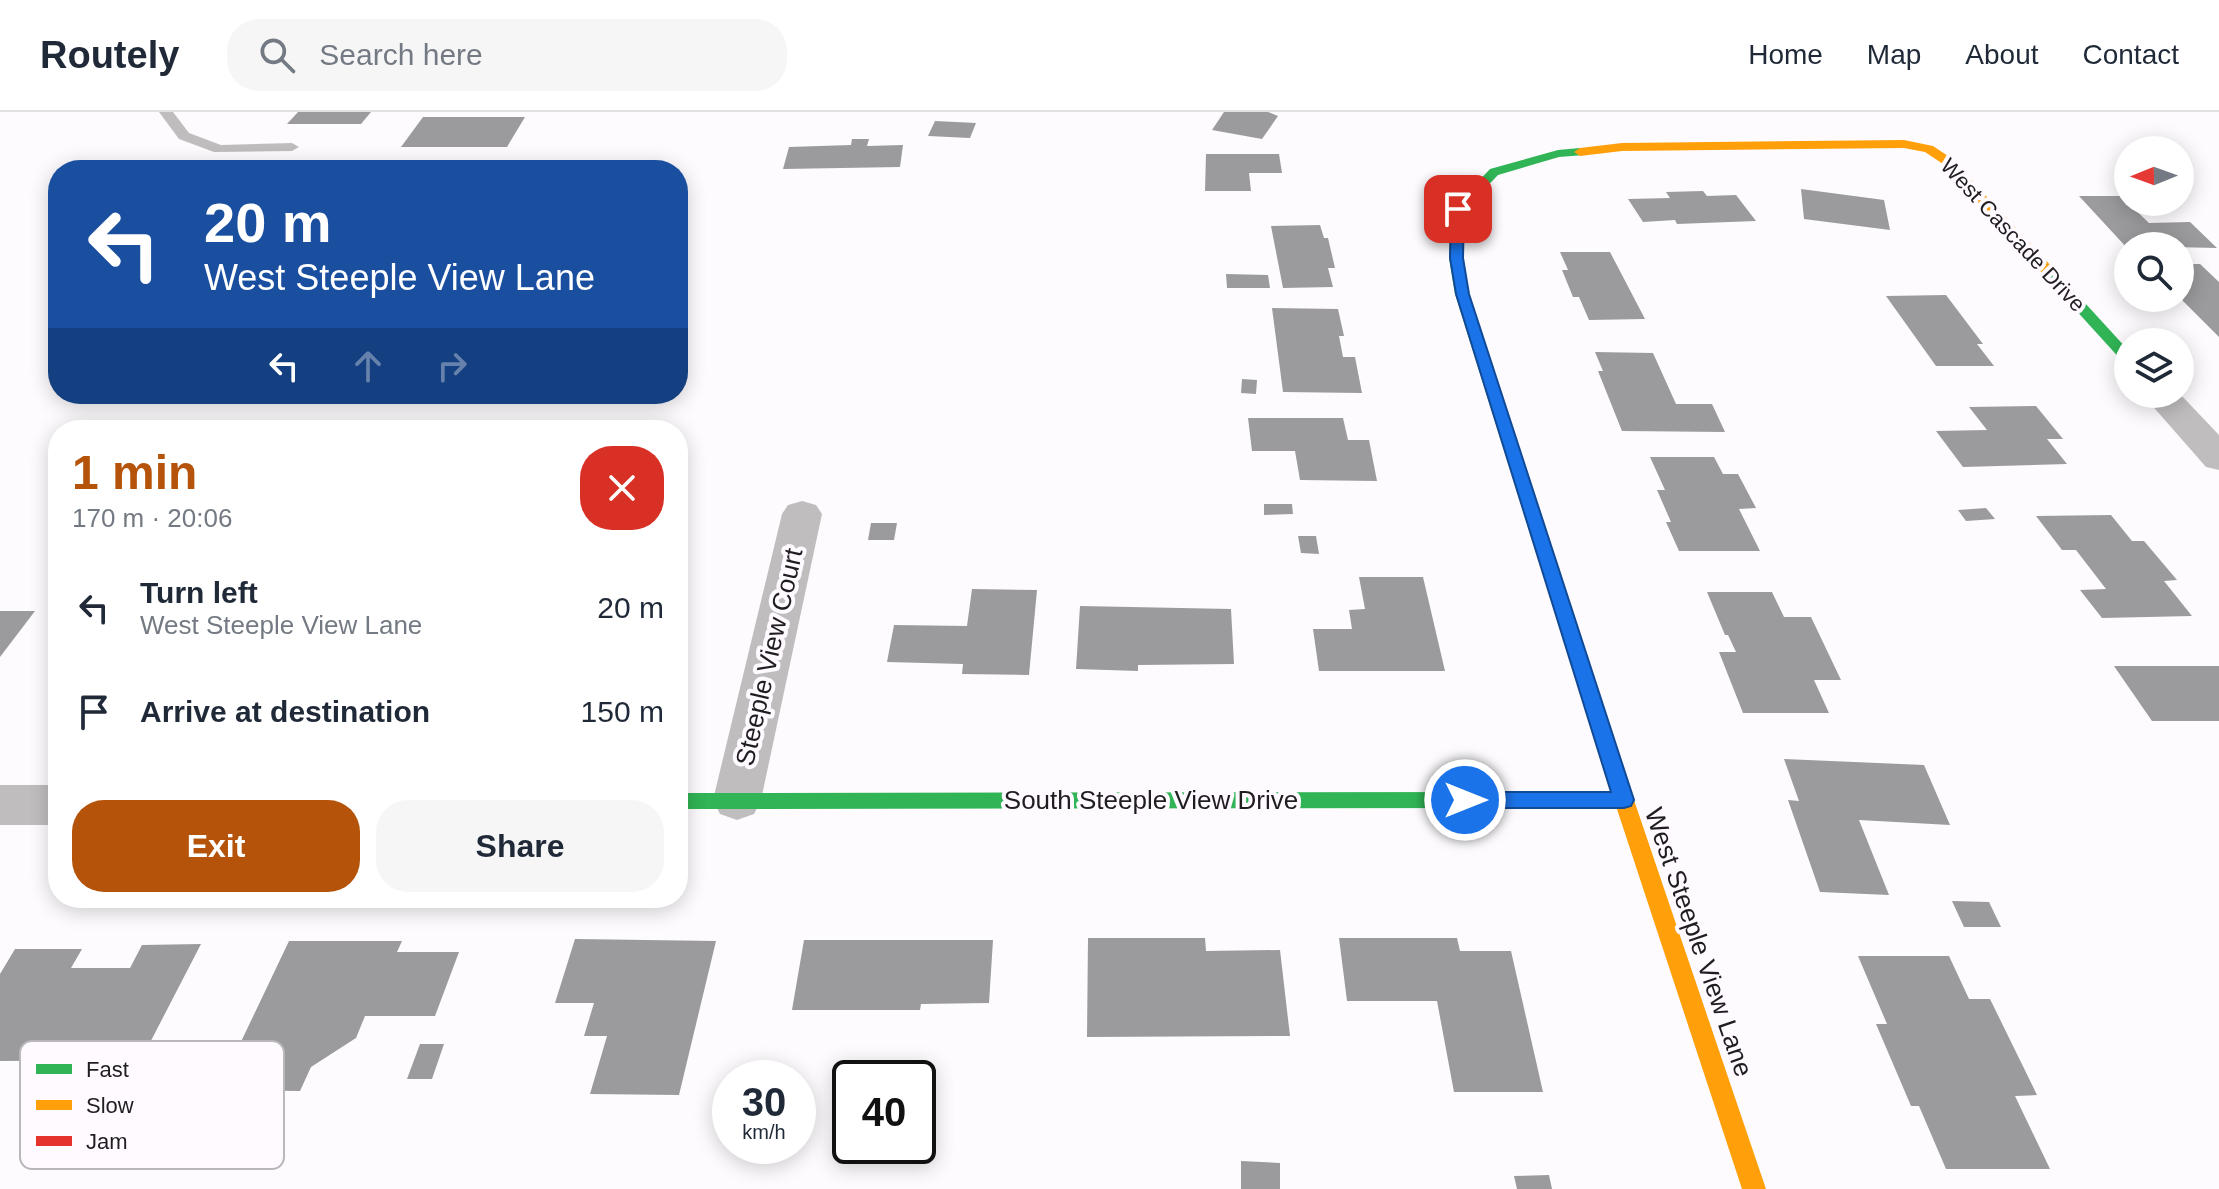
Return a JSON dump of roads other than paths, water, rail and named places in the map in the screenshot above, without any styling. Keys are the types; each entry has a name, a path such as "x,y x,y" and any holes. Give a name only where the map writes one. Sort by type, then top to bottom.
{"street":[{"name":"West Steeple View Lane","path":"1754,1189 1624,800 1462,294 1456,258 1458,209 1494,172 1558,154 1622,147 1904,144 1929,149"},
{"name":"West Cascade Drive","path":"1929,149 1947,161 2114,344"},
{"path":"2173,408 2219,458"},
{"name":"Steeple View Court","path":"737,800 802,514"},
{"name":"South Steeple View Drive","path":"688,801 1624,800"},
{"path":"0,805 48,805"}],"lane":[{"path":"166,112 184,136 219,149 292,147"}]}
